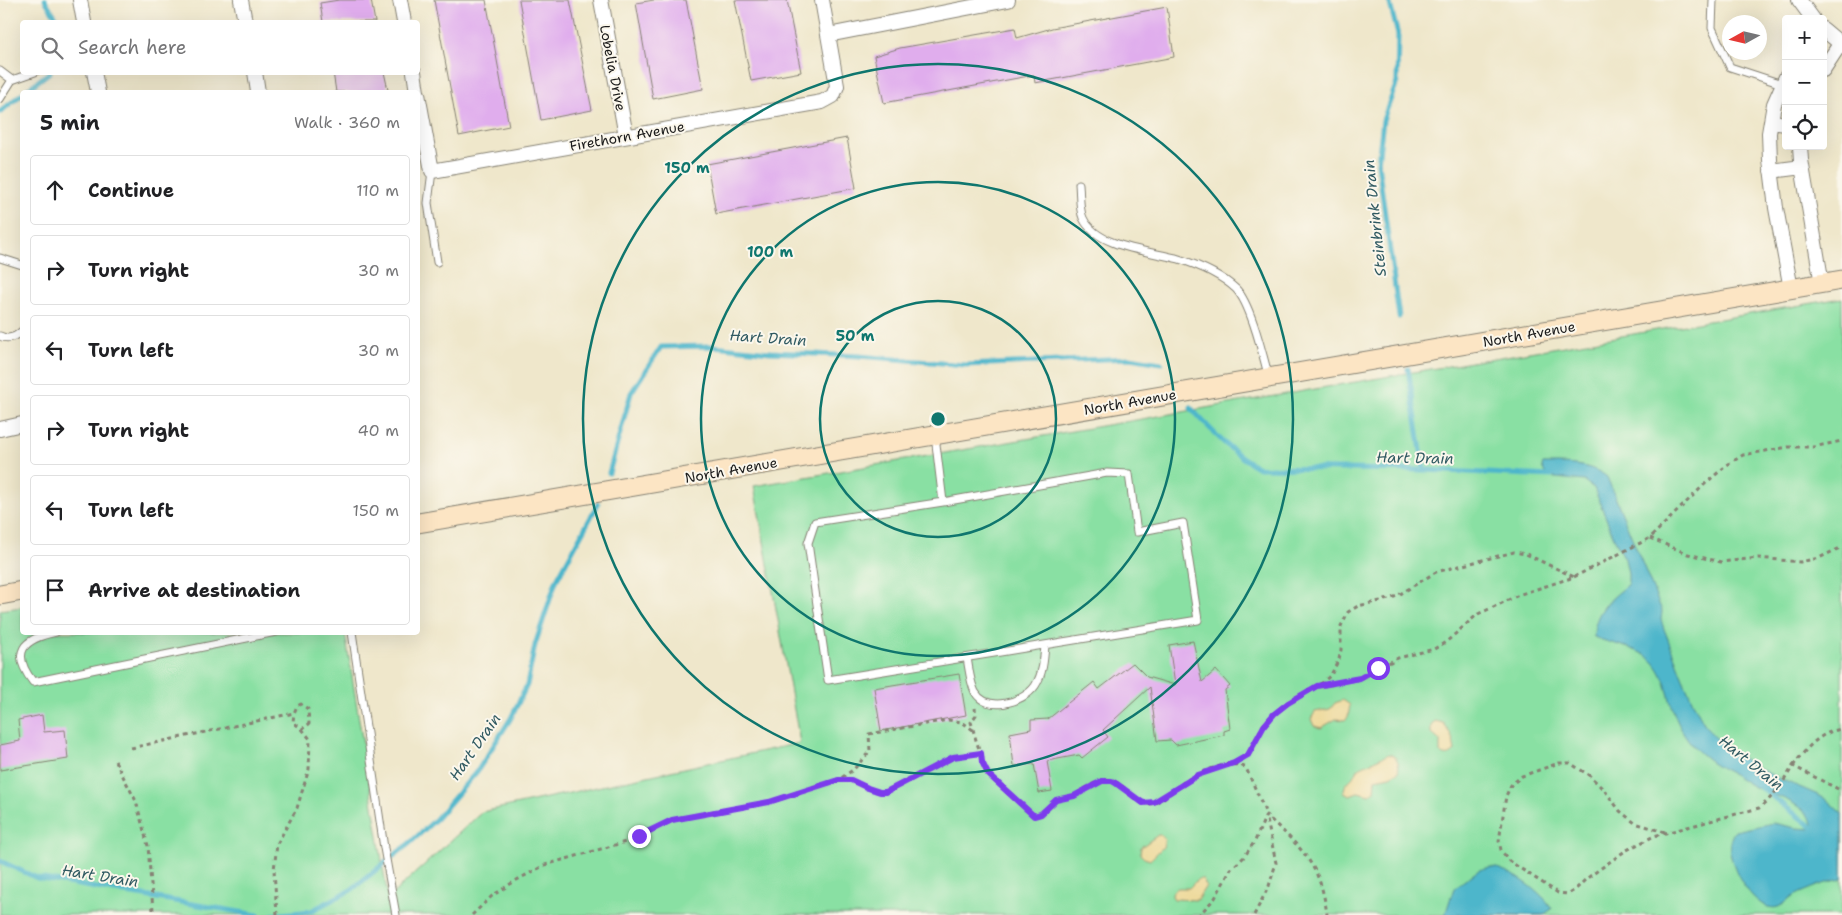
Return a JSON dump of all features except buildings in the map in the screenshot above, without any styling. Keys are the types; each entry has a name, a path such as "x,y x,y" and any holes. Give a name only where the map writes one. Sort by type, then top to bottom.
{"street":[{"path":"80,0 84,20"},
{"path":"241,0 245,20"},
{"path":"400,0 404,20"},
{"name":"Lobelia Drive","path":"601,0 626,136"},
{"path":"822,0 828,35 1008,0"},
{"path":"1799,0 1810,15"},
{"path":"1827,32 1841,44 1827,64"},
{"name":"Firethorn Avenue","path":"432,171 822,102 832,96 837,86 828,35"},
{"path":"95,75 98,90"},
{"path":"255,75 258,90"},
{"path":"414,75 417,90"},
{"path":"1782,88 1774,104 1769,133 1771,171 1776,208 1791,289"},
{"path":"420,109 432,171"},
{"path":"1770,122 1782,124"},
{"path":"1800,150 1822,284"},
{"path":"1771,171 1802,167"},
{"name":"North Avenue","path":"420,524 1842,280"},
{"path":"0,429 20,424"},
{"path":"0,595 20,591"}],"lane":[{"path":"1714,0 1712,28 1730,67 1782,81"},
{"path":"0,71 12,80"},
{"path":"0,99 12,80 26,75"},
{"path":"432,171 428,203 437,262"},
{"path":"1079,184 1083,217 1091,229 1117,245 1179,259 1212,272 1236,290 1245,303 1270,378"},
{"path":"0,258 20,263"},
{"path":"0,336 5,338 16,337 20,333"},
{"path":"935,435 943,502"},
{"path":"1107,473 1129,474 1137,532 1184,524 1198,620 1045,645 828,680 808,543 815,522 1107,473"},
{"path":"36,635 25,646 21,655 25,672 32,682 261,635"},
{"path":"352,635 388,875 396,915"},
{"path":"967,658 974,690 980,698 986,702 1003,704 1029,694 1041,673 1045,645"}],"path":[{"path":"1317,686 1360,678 1398,658 1440,646 1478,614 1520,594 1574,577 1650,538 1707,482 1727,465 1743,455 1788,447 1813,447 1842,440"},
{"path":"1650,538 1688,554 1721,562 1758,558 1800,562 1819,558 1842,547"},
{"path":"974,690 976,716 971,722 982,762 988,774 1034,816 1041,814 1056,800 1074,796 1102,781 1112,781 1143,803 1154,802 1198,775 1234,763 1248,755 1264,726 1274,714 1288,703 1326,680 1336,668 1341,650 1341,626 1348,612 1358,606 1397,596 1436,572 1520,552 1574,577"},
{"path":"277,915 274,870 277,844 297,808 309,770 310,739 293,722 297,706 301,704 308,709 309,724 302,729"},
{"path":"131,748 294,713"},
{"path":"472,915 492,896 545,865 628,841 672,820 769,802 838,780 853,770 870,752 869,734 948,720 962,722 973,730"},
{"path":"1665,832 1635,824 1620,811 1605,791 1590,776 1570,764 1559,763 1522,776 1511,785 1506,796 1499,841 1501,850 1509,861 1558,893 1568,894 1625,850 1665,832 1759,808 1767,801 1793,766 1818,738 1828,732 1842,729"},
{"path":"838,780 851,780 868,788 886,792 953,757 981,753"},
{"path":"115,761 136,801 148,846 152,907"},
{"path":"1234,763 1246,768 1264,806 1276,863 1269,886 1254,915"},
{"path":"1793,766 1842,791"},
{"path":"1199,915 1215,898 1231,869 1244,857 1256,841 1266,815"},
{"path":"1266,815 1292,840 1313,865 1320,880 1327,915"}],"green space":[{"path":"1842,298 1842,915 0,915 0,610 20,607 20,635 345,635 388,898 482,812 800,743 754,486"}],"sand":[{"path":"1343,700 1350,705 1348,717 1345,720 1336,719 1321,728 1314,726 1311,719 1315,712 1330,709 1335,703"},
{"path":"1435,721 1444,723 1453,740 1455,751 1450,755 1440,753 1440,741 1431,733 1431,726"},
{"path":"1389,754 1398,761 1398,772 1391,776 1375,779 1374,791 1369,795 1358,792 1350,795 1344,792 1346,785 1359,768"},
{"path":"1158,835 1161,835 1165,840 1163,847 1150,860 1144,858 1140,854 1141,847"},
{"path":"1198,879 1203,879 1206,886 1197,900 1174,899 1172,896 1173,891 1178,888 1189,888"}],"water":[{"path":"1543,464 1568,464 1585,467 1600,472 1607,477 1662,611 1661,620 1686,686 1707,727 1725,746 1738,755 1771,775 1820,796 1842,814 1842,879 1806,891 1794,896 1778,907 1771,908 1758,901 1746,888 1730,854 1730,840 1735,831 1773,823 1812,829 1813,824 1808,816 1795,805 1751,785 1714,764 1696,749 1678,724 1663,677 1648,657 1594,637 1597,620 1604,607 1628,585 1625,559 1614,538 1594,488 1584,481 1547,477 1542,467"},
{"path":"1490,867 1498,868 1525,882 1548,902 1552,909 1543,915 1445,915 1454,888 1479,870"}],"waterway":[{"path":"45,0 58,20"},
{"name":"Steinbrink Drain","path":"1389,0 1398,35 1397,82 1383,120 1378,163 1399,317"},
{"path":"27,90 46,75"},
{"path":"0,112 20,96"},
{"name":"Hart Drain","path":"609,473 631,393 661,347 713,346 770,352 859,356 965,365 1130,358 1161,363"},
{"name":"Steinbrink Drain","path":"1408,369 1424,470"},
{"name":"Hart Drain","path":"1191,408 1231,448 1259,468 1424,470 1552,476"},
{"name":"Hart Drain","path":"272,915 311,911 351,890 411,842 436,819 478,770 511,718 527,685 535,645 556,581 598,504"},
{"name":"Hart Drain","path":"1761,788 1816,830"},
{"name":"Hart Drain","path":"0,861 37,878 258,915"}],"route":[{"path":"639,836 672,820 769,802 838,780 851,780 868,788 886,792 936,764 953,757 981,753 982,762 991,778 1034,816 1041,814 1059,798 1074,796 1102,781 1108,780 1117,784 1137,800 1143,803 1150,803 1160,799 1198,775 1234,763 1248,755 1264,726 1274,714 1288,703 1317,686 1360,678 1378,668"}]}
